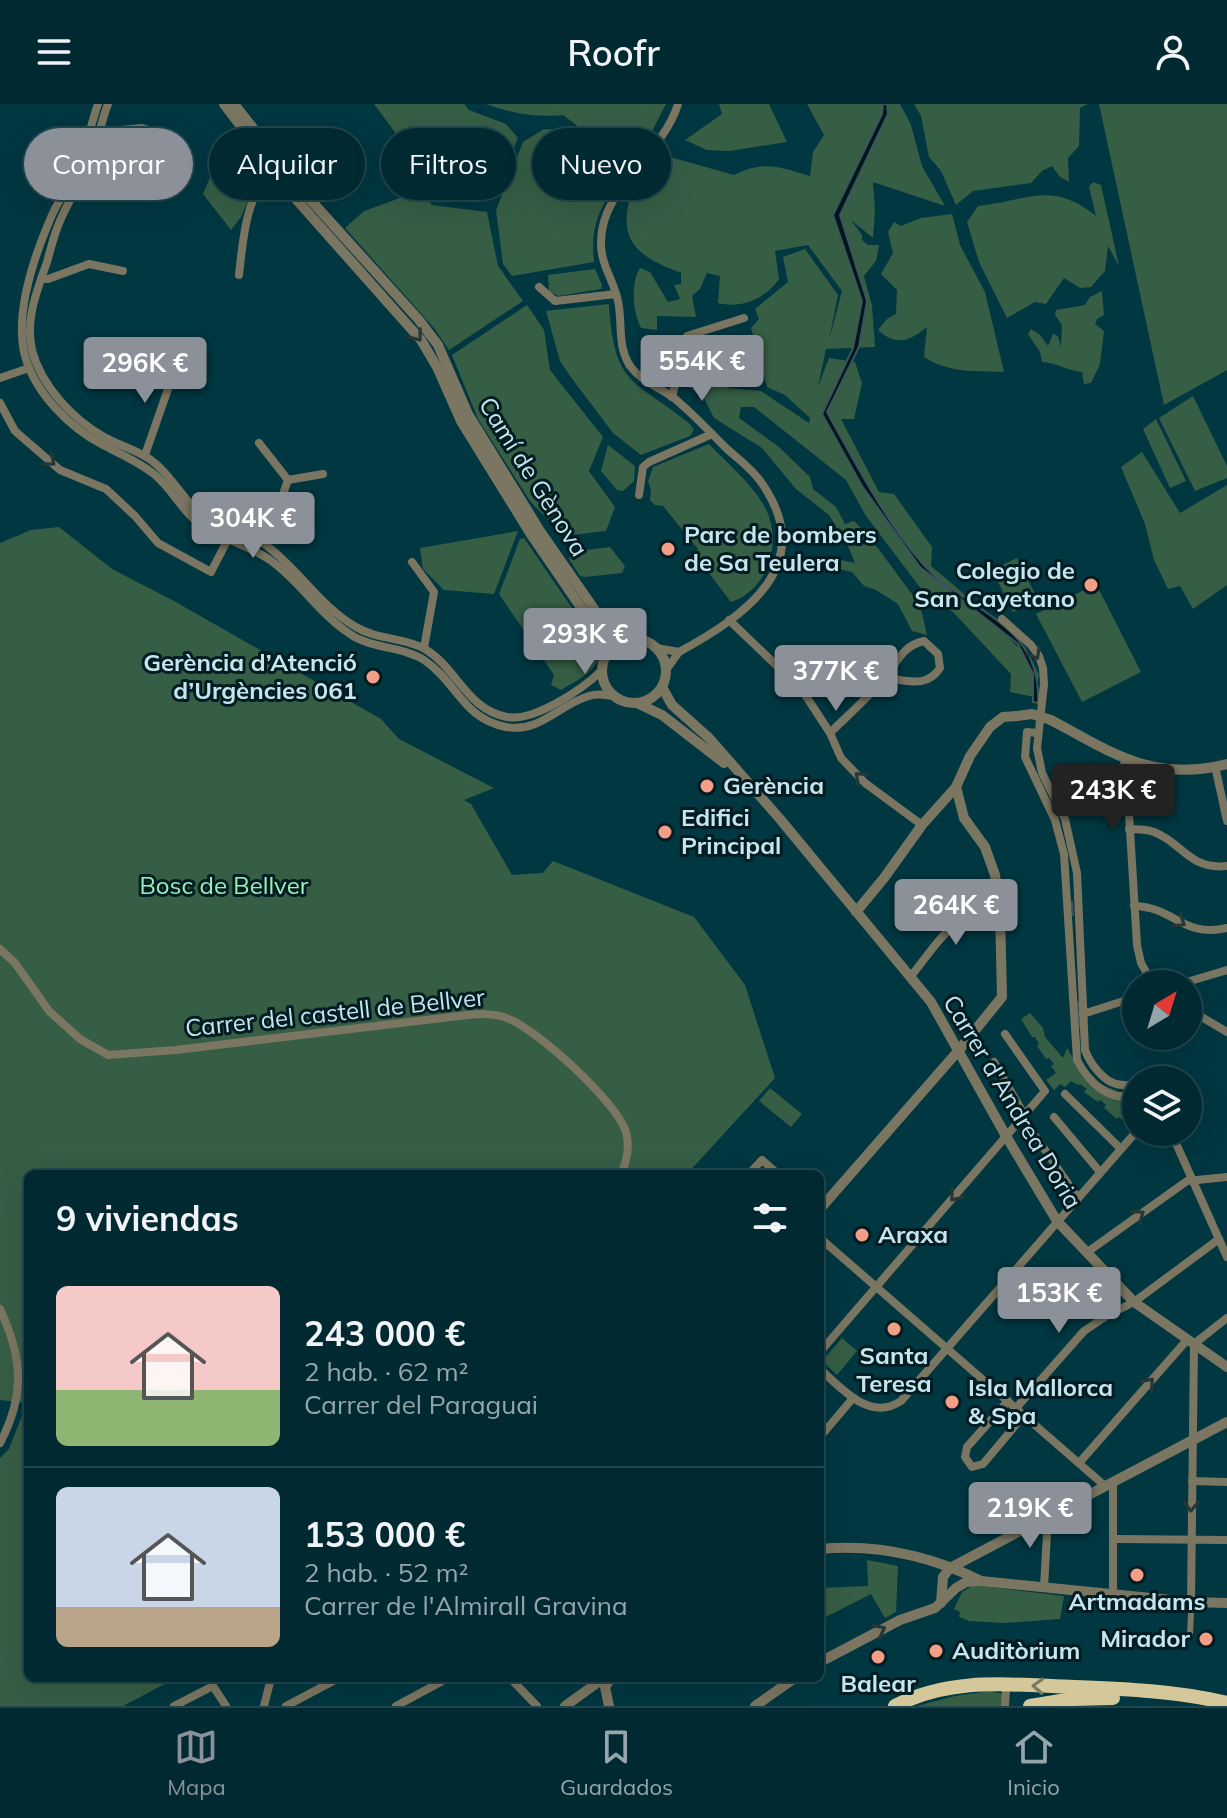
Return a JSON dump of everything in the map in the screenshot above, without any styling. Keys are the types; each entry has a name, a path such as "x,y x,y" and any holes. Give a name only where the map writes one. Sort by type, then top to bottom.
{"highway":[{"path":"895,1706 938,1690 1000,1684 1152,1691 1227,1703"},
{"path":"1030,1706 1098,1698 1147,1699 1196,1706"}],"street":[{"path":"98,104 79,166 47,229 26,297 22,318 24,353 29,368 58,410 77,428 101,445 141,463 165,484 188,514 204,527 259,553 282,571 329,619 353,637 419,657 444,677 469,709 485,720 517,728 546,720 586,696 613,696 637,703 647,701 662,687 666,670 679,652 758,598 780,560 783,546 781,522 759,479 672,397 631,368 624,355 616,294 603,264 600,246 602,220 609,205 665,134 678,104"},
{"path":"101,128 108,104"},
{"name":"Camí de Gènova","path":"224,104 243,128"},
{"name":"Camí de Gènova","path":"234,104 307,196 438,345 468,414 532,519 606,626 628,640"},
{"path":"71,200 60,220 33,302 30,333 33,351 47,384 82,422 105,437 145,455 172,479 208,520 265,544 334,612 357,628 424,648 445,664 474,702 489,712 507,717 524,717 540,712 582,687 602,670"},
{"path":"239,275 244,231 253,200"},
{"name":"Camí de Gènova","path":"297,200 421,340 461,421 532,536 610,650"},
{"path":"41,279 39,269 48,241 47,229"},
{"path":"47,260 65,272"},
{"path":"22,318 34,287 41,279 89,264 123,271"},
{"path":"539,287 555,301 616,294"},
{"path":"672,397 687,336 744,318"},
{"path":"145,455 176,366"},
{"path":"0,378 29,368"},
{"path":"0,403 15,431 60,470 106,489 158,543 211,572 228,539 232,537 251,544 265,544"},
{"path":"639,495 643,467 712,434"},
{"path":"259,443 288,480"},
{"path":"101,445 112,445 131,454 145,455 165,484"},
{"path":"288,480 323,474"},
{"path":"282,571 280,563 269,554 265,544 288,480"},
{"path":"412,562 434,592 424,648 430,659 443,670 444,677"},
{"path":"1002,619 1039,656 1044,684 1038,733 1027,732 1025,757 1055,820 1064,854 1073,909 1079,1014 1085,1050 1088,1059 1106,1078 1114,1084 1122,1084"},
{"path":"729,620 802,690 830,733 841,758 865,783 922,825"},
{"path":"613,696 603,680 602,670 610,650 628,640 638,640 656,648 679,652"},
{"path":"830,733 885,678 900,655 915,642 924,641 938,654 940,668 925,682 885,678"},
{"path":"386,646 390,644 413,650 424,648"},
{"path":"656,648 666,670"},
{"name":"Carrer d'Andrea Doria","path":"662,687 683,717 709,738 750,784 931,1002 1057,1221 1134,1302 1227,1367"},
{"path":"637,703 662,715 750,784"},
{"path":"856,912 922,825 956,787 970,756 990,727 1003,717 1032,714 1051,720 1125,759 1161,771 1227,764"},
{"path":"1125,759 1123,774 1128,797 1137,945 1145,970"},
{"path":"1215,766 1227,821"},
{"path":"824,1204 1002,997 1000,912 995,875 985,847 964,818 956,787"},
{"path":"1129,829 1159,833 1191,859 1207,866 1227,866"},
{"path":"1134,906 1163,910 1191,929 1204,932 1227,928"},
{"path":"911,976 956,923 979,913 1000,912"},
{"name":"Carrer del castell de Bellver","path":"0,949 15,963 49,1011 80,1039 108,1055 176,1050 485,1013 504,1017 536,1033 613,1110 627,1134 627,1159 623,1170"},
{"path":"1202,977 1227,970"},
{"path":"1079,1014 1122,1001"},
{"path":"1079,1014 1074,1048 1085,1075 1099,1089 1122,1095"},
{"path":"1202,1017 1227,1032"},
{"path":"824,1347 1045,1091 1005,1034"},
{"path":"994,1062 1025,1116"},
{"path":"1065,1094 1121,1149"},
{"path":"1054,1117 1100,1172"},
{"path":"1036,1137 1078,1198"},
{"path":"824,1373 853,1398 877,1408 893,1407 901,1401 1124,1146"},
{"path":"1178,1146 1227,1257"},
{"path":"753,1170 762,1160 773,1170"},
{"path":"1086,1253 1187,1181 1227,1177"},
{"path":"1016,1408 1084,1331 1134,1302 1219,1239"},
{"path":"824,1241 1079,1463 1109,1484 1115,1539 1113,1594"},
{"path":"0,1309 17,1366 19,1393 13,1416 0,1443"},
{"path":"1079,1463 1190,1342 1227,1318"},
{"path":"1190,1342 1193,1440 1190,1635"},
{"path":"824,1432 853,1398"},
{"path":"1008,1401 967,1447 965,1457 972,1467 983,1464 1024,1415"},
{"path":"941,1603 943,1577 950,1568 1227,1422"},
{"path":"1192,1481 1227,1482"},
{"path":"1044,1587 1048,1516"},
{"path":"1115,1539 1227,1540"},
{"path":"824,1549 878,1548 950,1568 981,1581"},
{"path":"824,1660 900,1620 935,1608 966,1582 1113,1594 1191,1608 1227,1603"},
{"path":"262,1706 265,1682"},
{"path":"262,1706 270,1682"},
{"path":"286,1706 331,1682"},
{"path":"396,1706 441,1682"},
{"path":"514,1682 537,1706"},
{"path":"565,1706 598,1682"},
{"path":"608,1682 605,1687 609,1706"},
{"path":"755,1706 789,1682"},
{"path":"1000,1684 1006,1690 1005,1706"},
{"path":"174,1706 213,1686 226,1706"}],"green space":[{"path":"374,104 464,104 469,110 509,128 392,128"},
{"path":"486,104 666,104 654,128 580,128 563,115 543,116"},
{"path":"719,104 769,104 787,142 729,151 707,150 685,140 722,114"},
{"path":"807,104 900,104 911,125 922,166 945,206 873,182 873,238 851,220 862,235 862,240 868,245 879,245 876,261 864,276 872,306 875,347 826,349 818,387 829,358 855,362 862,383 854,419 841,419 879,492 894,494 932,547 931,566 1033,662 1039,675 1034,697 1010,692 1011,674 953,612 925,594 866,516 846,480 754,407 741,407 739,418 779,447 810,477 813,489 836,507 845,524 854,521 877,547 920,605 927,635 912,631 898,604 864,586 852,572 825,566 836,559 855,563 829,515 796,489 762,448 714,418 704,398 689,387 699,343 738,336 746,346 730,361 712,366 728,388 761,391 809,423 810,418 785,395 767,387 751,328 759,319 755,309 788,282 783,257 805,249 838,295 829,340 842,291 808,245 775,251 779,279 760,297 744,303 718,303 720,276 707,273 700,289 692,296 696,317 657,316 657,330 641,328 638,321 634,290 640,268 650,272 668,302 680,299 674,285 681,284 681,273 644,255 630,238 627,227 630,200 671,200 671,157 734,175 763,166 810,176 813,152 824,135"},
{"path":"914,104 1088,104 1080,108 1079,146 1068,158 1069,182 1059,176 1052,166 1042,171 1031,183 973,191 956,205 941,171 929,157 921,116"},
{"path":"1099,104 1227,104 1227,370 1164,405"},
{"path":"532,136 532,200 606,200 595,226 594,262 512,276 503,264 496,210 500,200 516,200 516,160 523,142"},
{"path":"209,180 209,200 248,200 231,230 203,194"},
{"path":"1093,182 1101,185 1119,266 1108,246 1105,271 1091,287 1080,288 1064,278 1046,304 1035,302 1007,318 979,262 967,222 978,206 1038,196 1065,199 1096,216 1089,187"},
{"path":"394,200 429,200 432,205 487,212 498,266 523,301 449,350 434,328 345,228 364,211"},
{"path":"952,214 960,245 985,292 1004,372 952,369 924,357 927,327 903,340 891,339 878,330 896,314 897,290 881,274 893,253 888,232 894,222 901,226 921,218"},
{"path":"595,269 601,289 558,296 549,291 548,275"},
{"path":"1102,291 1104,315 1095,324 1104,331 1100,364 1091,383 1084,384 1082,372 1042,362 1040,352 1028,334 1031,329 1048,346 1053,334 1058,336 1061,347 1062,325 1055,315 1056,310 1085,305 1090,297"},
{"path":"609,304 616,351 622,366 641,388 690,424 694,430 690,436 641,455 613,433 560,361 546,311"},
{"path":"527,305 544,330 550,370 603,437 589,471 615,507 606,531 563,536 530,501 478,419 452,355"},
{"path":"1193,396 1227,466 1227,478 1195,491 1159,418"},
{"path":"1156,419 1186,481 1170,488 1143,429"},
{"path":"709,444 758,496 769,517 772,532 770,561 764,574 755,586 731,602 695,555 698,549 663,506 655,505 650,500 648,481 653,467"},
{"path":"608,445 635,466 634,481 623,491 617,490 601,471"},
{"path":"1142,452 1180,513 1227,485 1227,585 1193,609 1180,586 1168,589 1154,560 1145,524 1121,467"},
{"name":"Bosc de Bellver","path":"59,527 112,569 381,719 399,739 494,788 464,800 471,804 512,875 541,875 553,861 694,917 745,985 775,1078 691,1170 24,1170 24,1403 0,1400 0,543 31,530"},
{"path":"518,531 494,594 444,590 423,569 420,548"},
{"path":"524,538 600,649 592,669 561,690 551,685 554,675 499,594 520,539"},
{"path":"610,547 625,566 622,573 580,576 569,559 572,552"},
{"path":"1017,558 1038,600 1013,612 992,570"},
{"path":"1096,584 1141,672 1082,702 1036,614"},
{"path":"1030,1013 1063,1058 1067,1048 1084,1077 1122,1093 1122,1120 1104,1108 1106,1105 1100,1100 1098,1102 1084,1092 1087,1089 1080,1084 1071,1081 1065,1087 1060,1084 1054,1090 1046,1080 1056,1073 1051,1066 1054,1064 1049,1058 1046,1059 1021,1019"},
{"path":"770,1088 802,1114 791,1127 759,1101"},
{"path":"842,1338 857,1351 837,1375 824,1363 824,1359"},
{"name":"Bosc de Bellver","path":"24,1411 24,1682 168,1682 123,1706 0,1706 0,1458 9,1449"},
{"path":"867,1560 898,1566 896,1612 885,1618 871,1594 824,1618 824,1588 868,1586"},
{"path":"974,1585 1064,1596 1060,1619 1004,1623 969,1621 959,1617 960,1612 954,1609 962,1592"},
{"path":"990,1691 1004,1694 1003,1706 917,1706 955,1696"}],"water":[{"path":"883,104 887,104 888,114 840,215 867,301 859,347 827,412 883,510 922,563 1015,636 1028,654 1036,675 1038,703 1033,702 1033,674 1018,644 920,567 862,486 822,414 853,348 862,301 833,215 882,114"}],"waterway":[{"path":"1072,902 1073,915"},
{"path":"1078,1002 1080,1027"}],"place":[{"name":"Parc de bombers de Sa Teulera","path":"668,549"},
{"name":"Colegio de San Cayetano","path":"1091,585"},
{"name":"Gerència d’Atenció d’Urgències 061","path":"373,677"},
{"name":"Gerència","path":"707,786"},
{"name":"Edifici Principal","path":"665,832"},
{"name":"Araxa","path":"862,1235"},
{"name":"Santa Teresa","path":"894,1329"},
{"name":"Isla Mallorca & Spa","path":"952,1402"},
{"name":"Artmadams","path":"1137,1575"},
{"name":"Mirador","path":"1206,1639"},
{"name":"Auditòrium","path":"936,1651"},
{"name":"Balear","path":"878,1657"}]}
